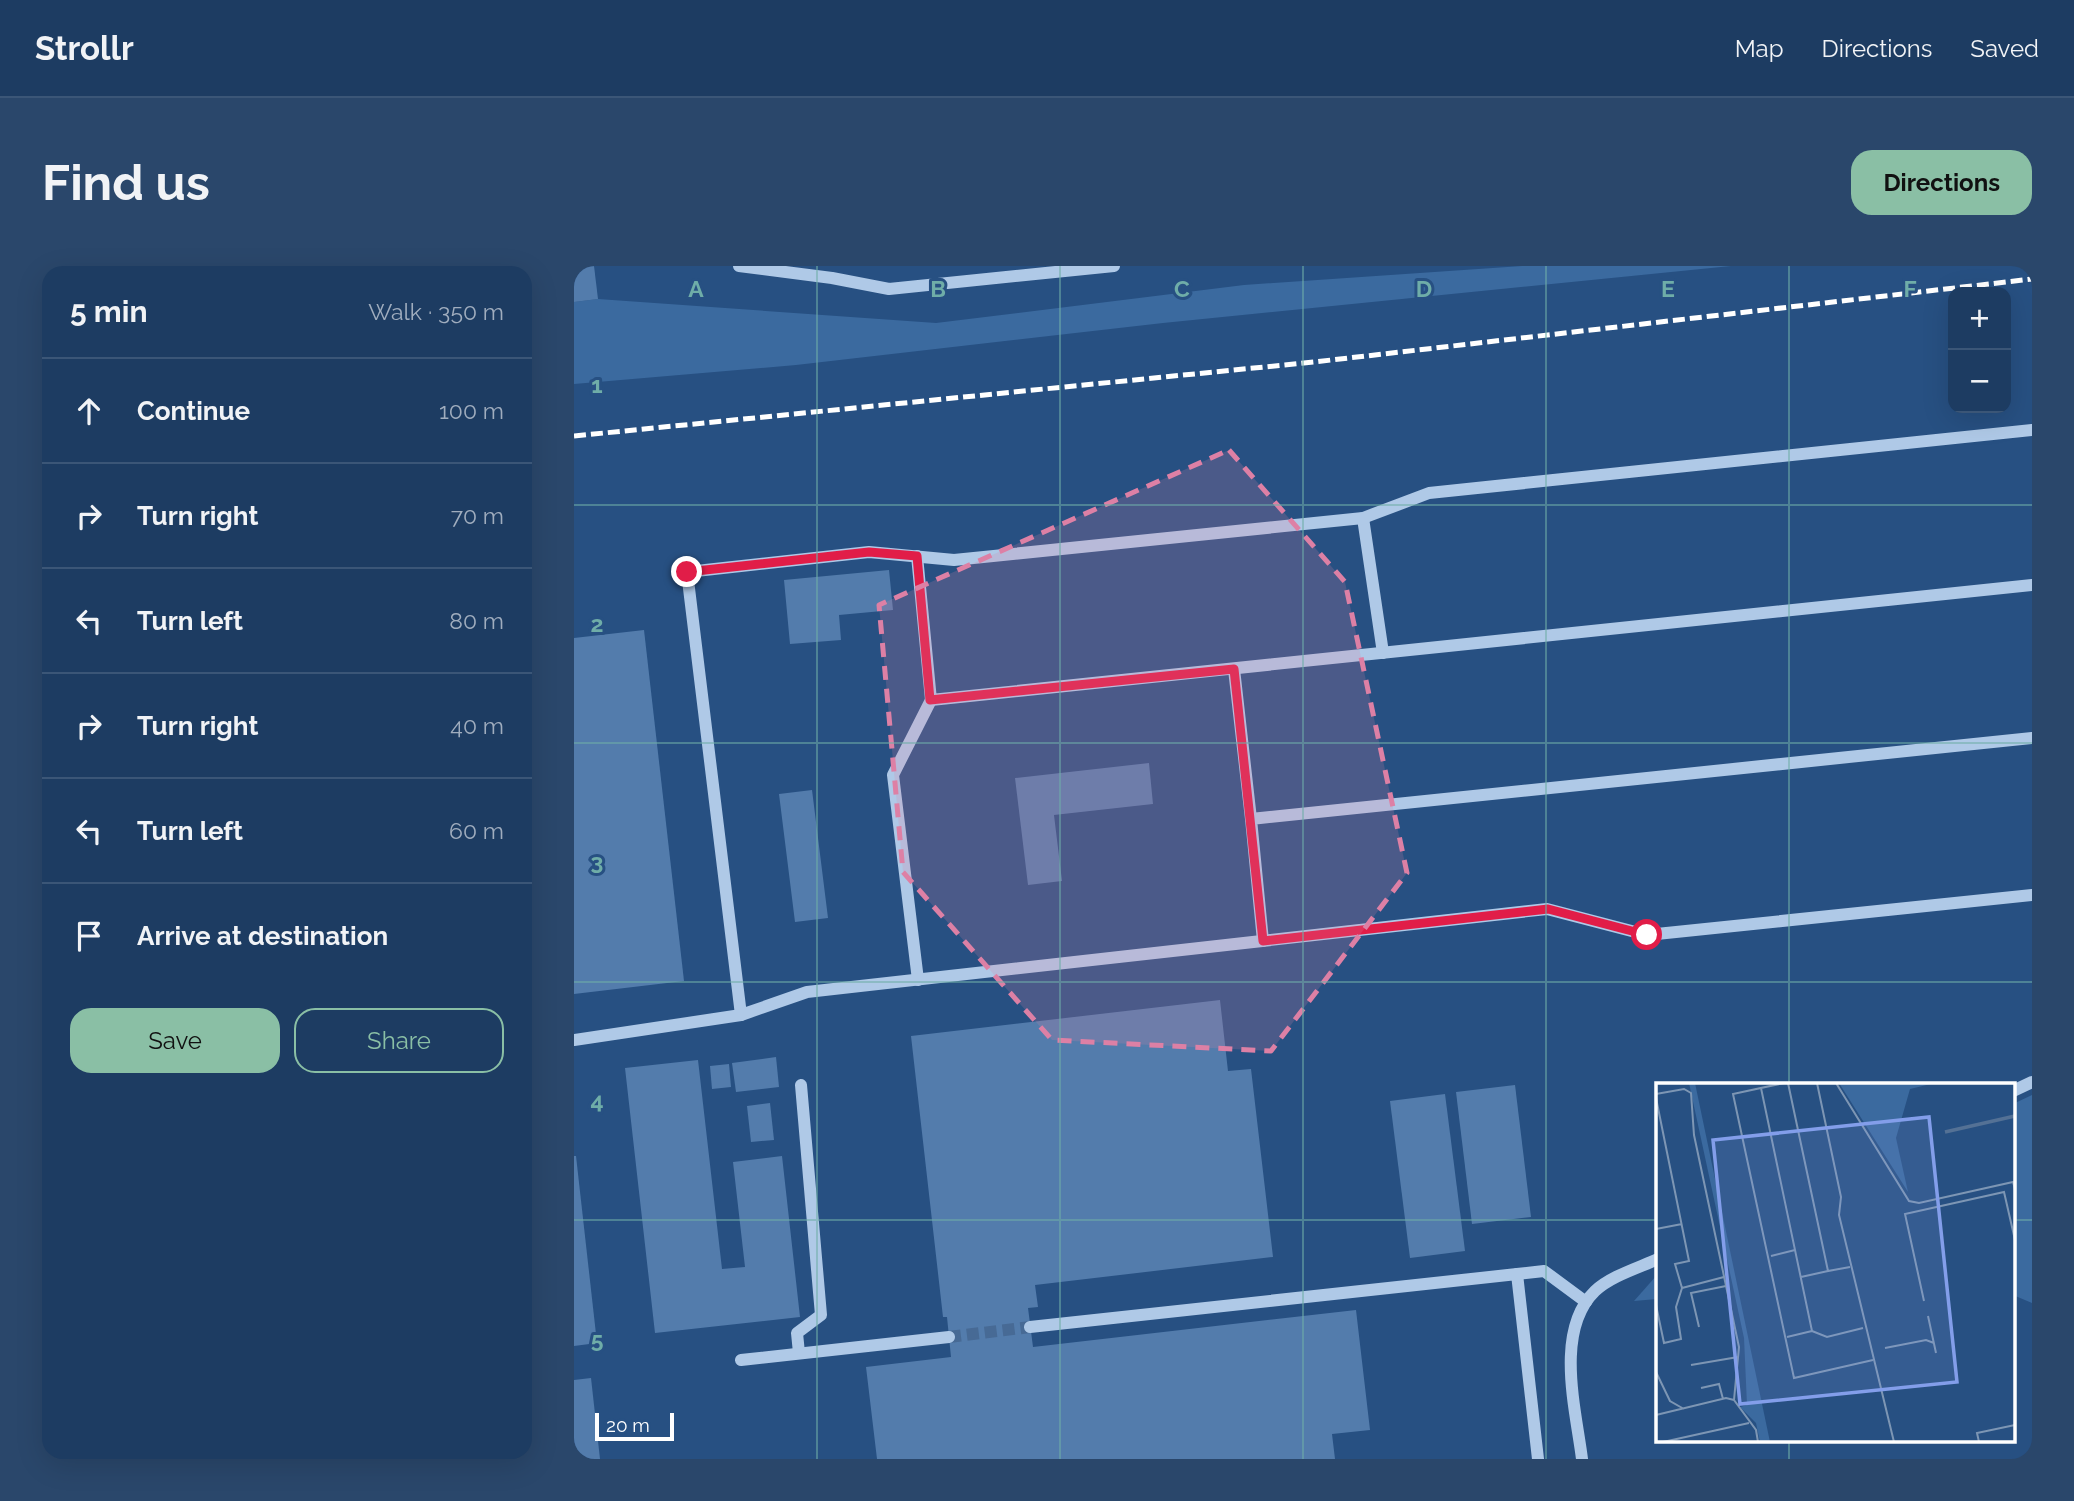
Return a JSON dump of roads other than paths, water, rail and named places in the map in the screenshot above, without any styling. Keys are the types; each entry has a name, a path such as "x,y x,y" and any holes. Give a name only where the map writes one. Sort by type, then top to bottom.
{"street":[{"path":"739,266 831,272 889,289 1114,266"},
{"path":"741,1015 687,572 869,552 954,560 1363,518 1429,492 2032,430"},
{"path":"1363,518 1383,653"},
{"path":"917,556 930,700 893,775 918,980"},
{"path":"930,700 2032,585"},
{"path":"1234,669 1263,941"},
{"path":"1251,820 2032,738"},
{"path":"574,1040 741,1015 807,992 1548,909 1647,935 2032,895"},
{"path":"2014,1091 2032,1082"},
{"path":"799,1353 797,1333 821,1315 801,1085"},
{"path":"1582,1459 1569,1353 1576,1324 1586,1302 1596,1290 1656,1260"},
{"path":"1030,1327 1544,1272 1586,1302"},
{"path":"1517,1274 1538,1459"},
{"path":"741,1360 949,1337"}],"tunnel":[{"path":"949,1337 1030,1327"}],"railway":[{"path":"574,436 1314,362 2032,279"}]}
